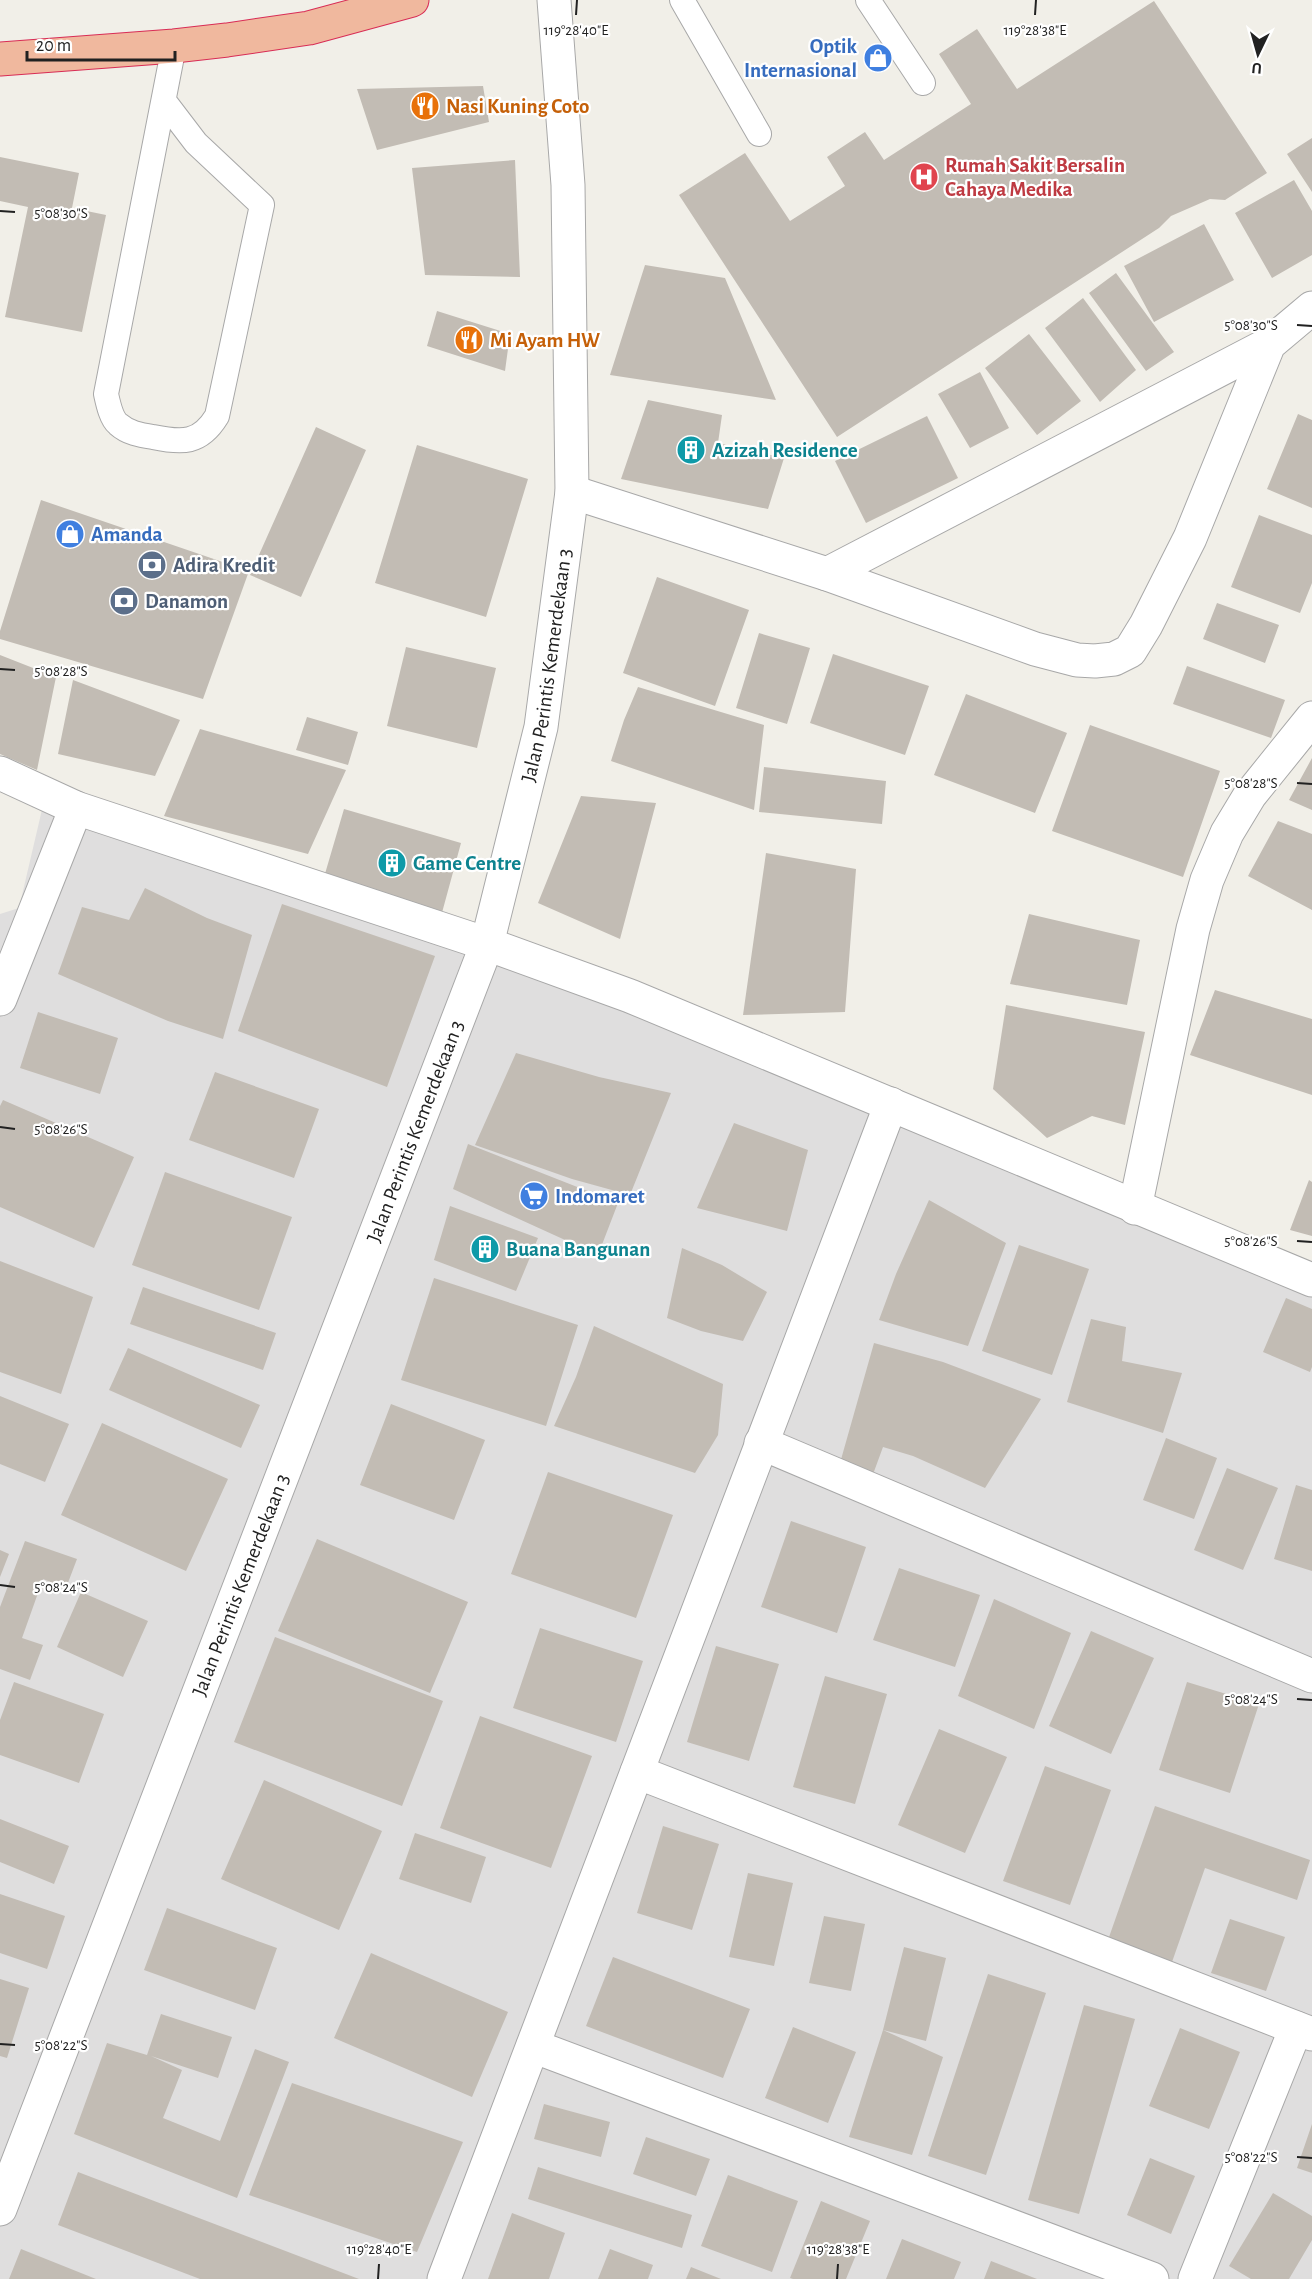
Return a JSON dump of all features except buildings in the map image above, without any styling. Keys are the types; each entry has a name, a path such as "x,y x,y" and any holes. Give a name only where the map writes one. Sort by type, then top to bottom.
{"highway":[{"path":"0,60 174,46 309,27 412,0"}],"street":[{"name":"Jalan Perintis Kemerdekaan 3","path":"0,2209 487,944 540,727 572,492 568,185 554,0"},
{"path":"827,574 1269,344 1312,308"},
{"path":"572,492 827,574 1035,649 1077,660 1114,659 1130,651 1146,625 1190,538 1269,344"},
{"path":"1135,1208 1193,929 1207,880 1227,833 1250,795 1312,718"},
{"path":"0,772 76,808 487,944 630,996 1312,1280"},
{"path":"0,999 76,808"},
{"path":"444,2279 891,1104"},
{"path":"761,1443 1312,1676"},
{"path":"637,1772 1304,2031 1195,2279"},
{"path":"533,2046 1152,2279"}],"lane":[{"path":"682,0 759,134"},
{"path":"868,0 923,83"},
{"path":"164,101 196,143 262,205 217,416 209,429 194,439 178,442 134,434 117,423 106,394 174,46"}],"shaded area":[{"path":"44,801 715,1015 1312,1287 1312,2279 0,2279 0,914 19,908"}],"place":[{"name":"Optik Internasional","path":"878,58"},
{"name":"Nasi Kuning Coto","path":"425,106"},
{"name":"Rumah Sakit Bersalin Cahaya Medika","path":"924,177"},
{"name":"Mi Ayam HW","path":"469,340"},
{"name":"Azizah Residence","path":"691,450"},
{"name":"Amanda","path":"70,534"},
{"name":"Adira Kredit","path":"152,565"},
{"name":"Danamon","path":"124,601"},
{"name":"Game Centre","path":"392,863"},
{"name":"Indomaret","path":"534,1196"},
{"name":"Buana Bangunan","path":"485,1249"}]}
